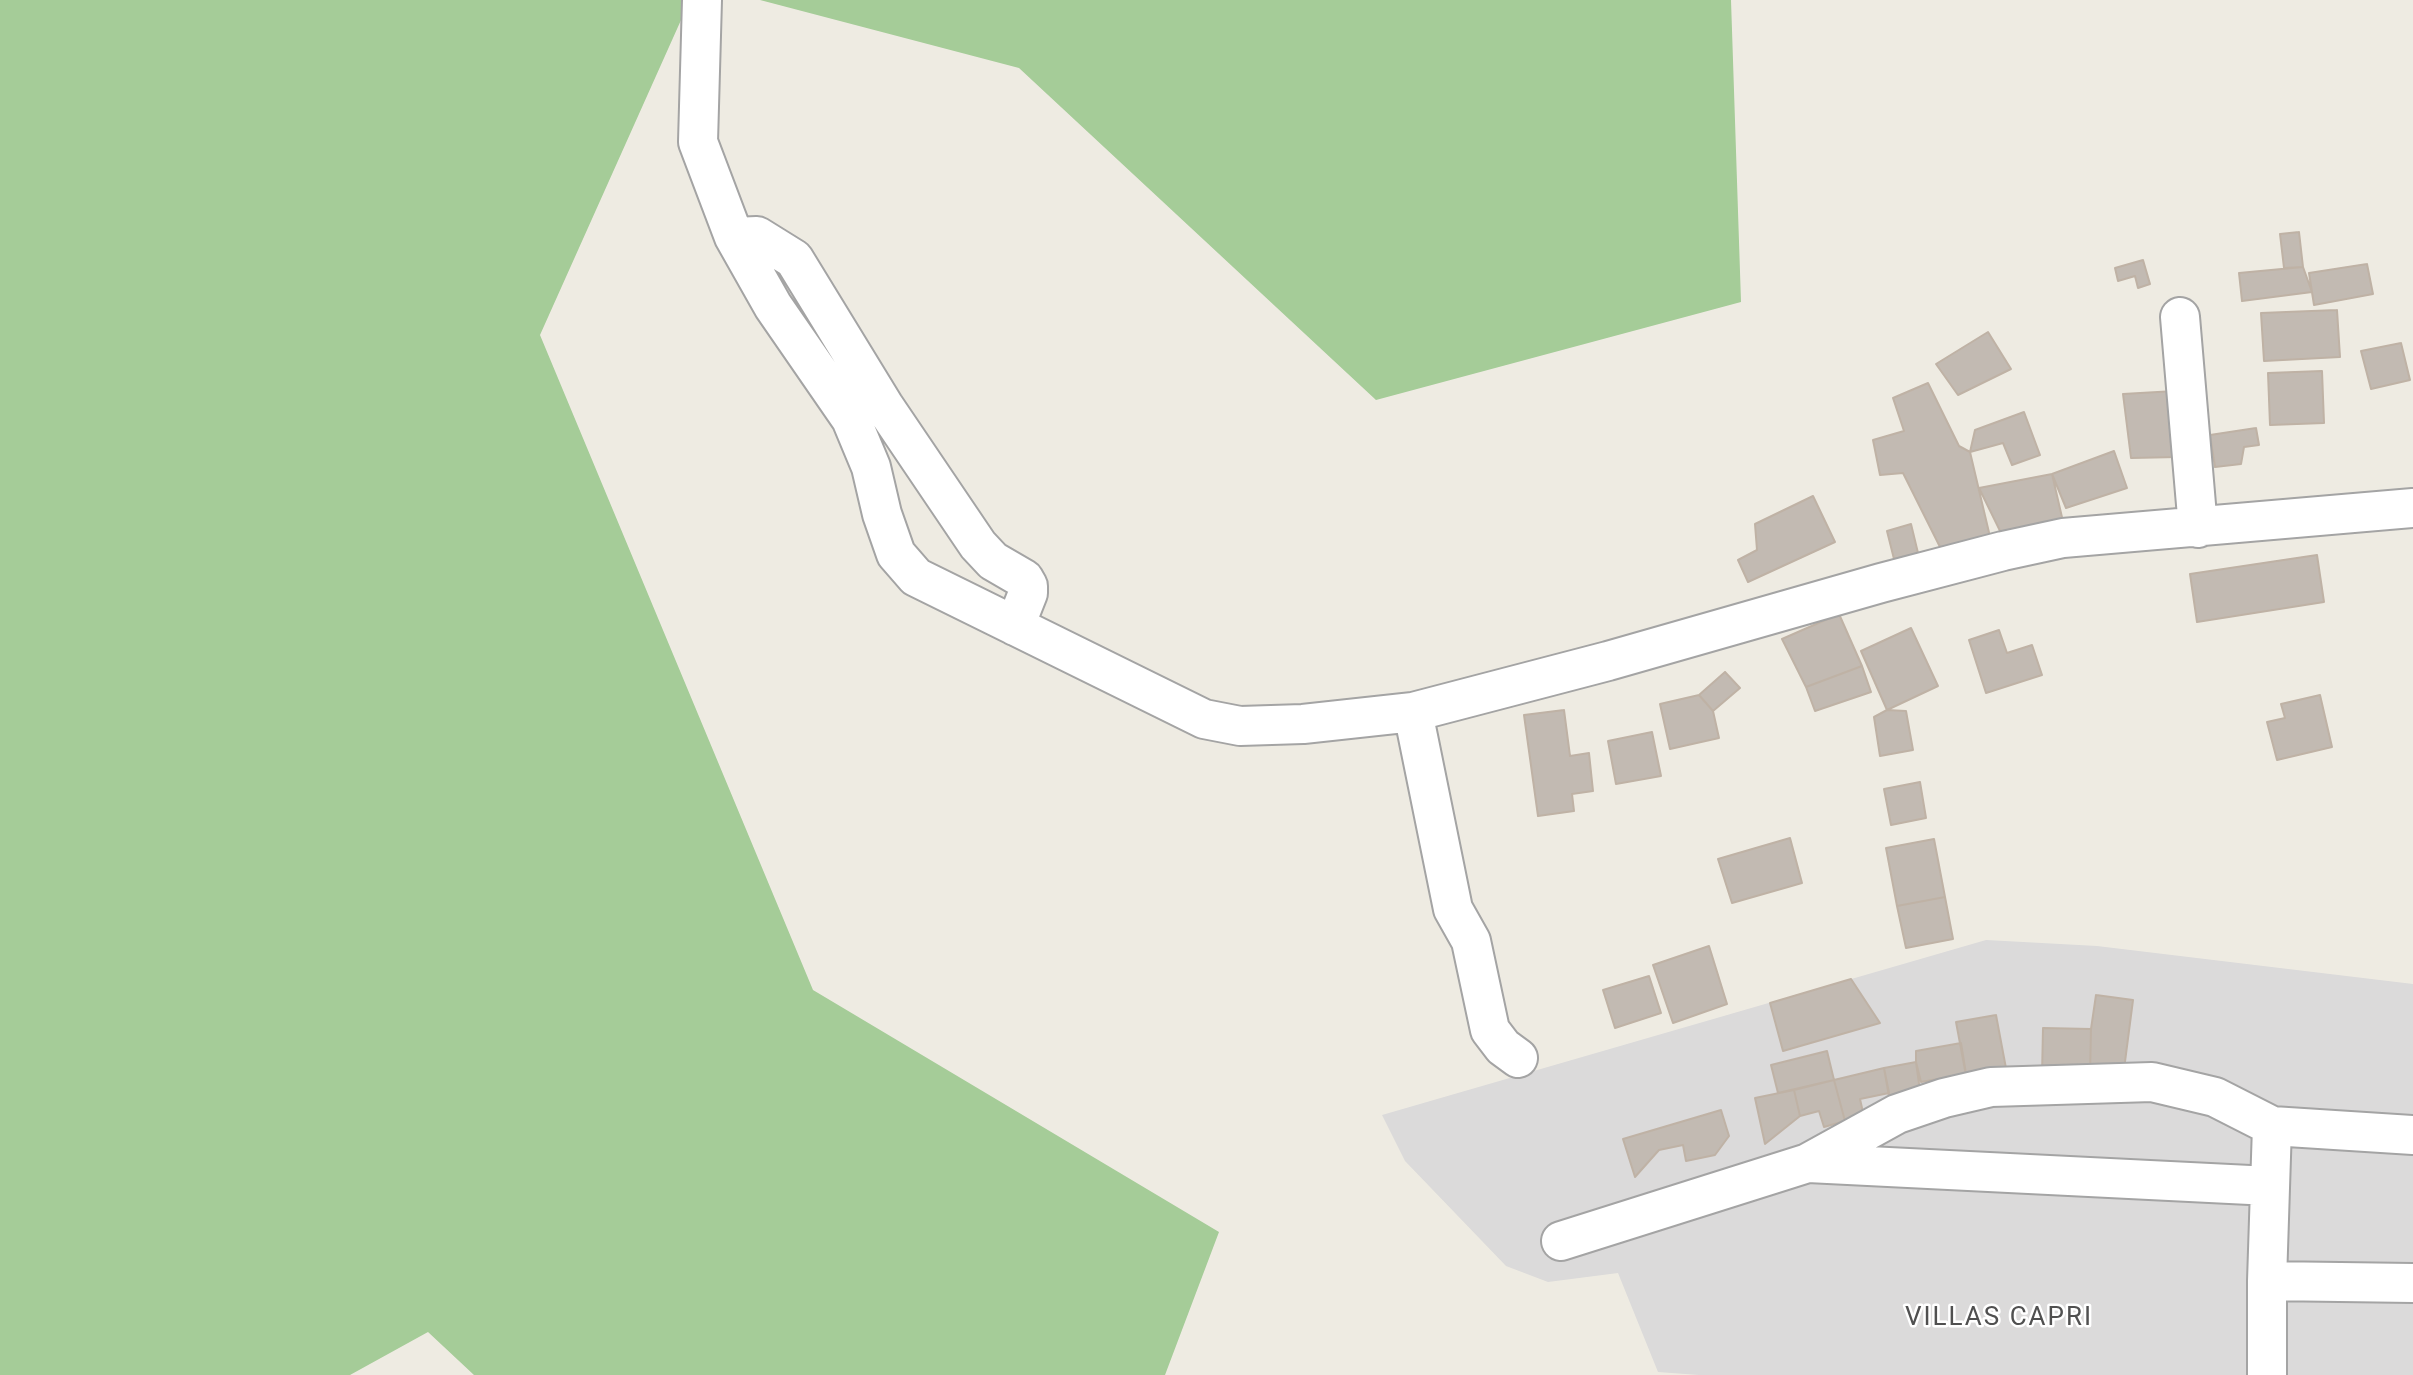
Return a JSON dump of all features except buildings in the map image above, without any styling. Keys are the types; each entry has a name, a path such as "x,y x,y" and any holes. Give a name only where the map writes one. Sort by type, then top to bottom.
{"street":[{"path":"702,0 698,142 734,237 773,306 851,419 871,467 882,514 896,554 916,577 1204,719 1240,726 1303,724 1413,712 1608,661 1881,583 2063,538 2413,508"},
{"path":"734,237 757,236 794,259 884,406 978,545 993,561 1024,579 1028,593 1015,626"},
{"path":"2180,317 2198,528"},
{"path":"1413,712 1453,909 1471,941 1490,1030 1503,1046 1518,1058"},
{"path":"1561,1241 1808,1163 1897,1114 1944,1098 1992,1087 2152,1082 2215,1097 2272,1126 2413,1135"},
{"path":"2267,1375 2272,1126"},
{"path":"1808,1163 2270,1186"},
{"path":"2267,1281 2413,1283"}],"shaded area":[{"path":"1986,940 2097,946 2413,984 2413,1375 1699,1375 1658,1372 1618,1273 1548,1282 1506,1266 1405,1161 1382,1115"}],"green space":[{"path":"0,0 690,0 540,335 813,990 1219,1232 1165,1375 474,1375 428,1332 350,1375 0,1375"},
{"path":"760,0 1731,0 1741,302 1376,400 1019,68"}],"district":[{"name":"VILLAS CAPRI","path":"1999,1318"}]}
